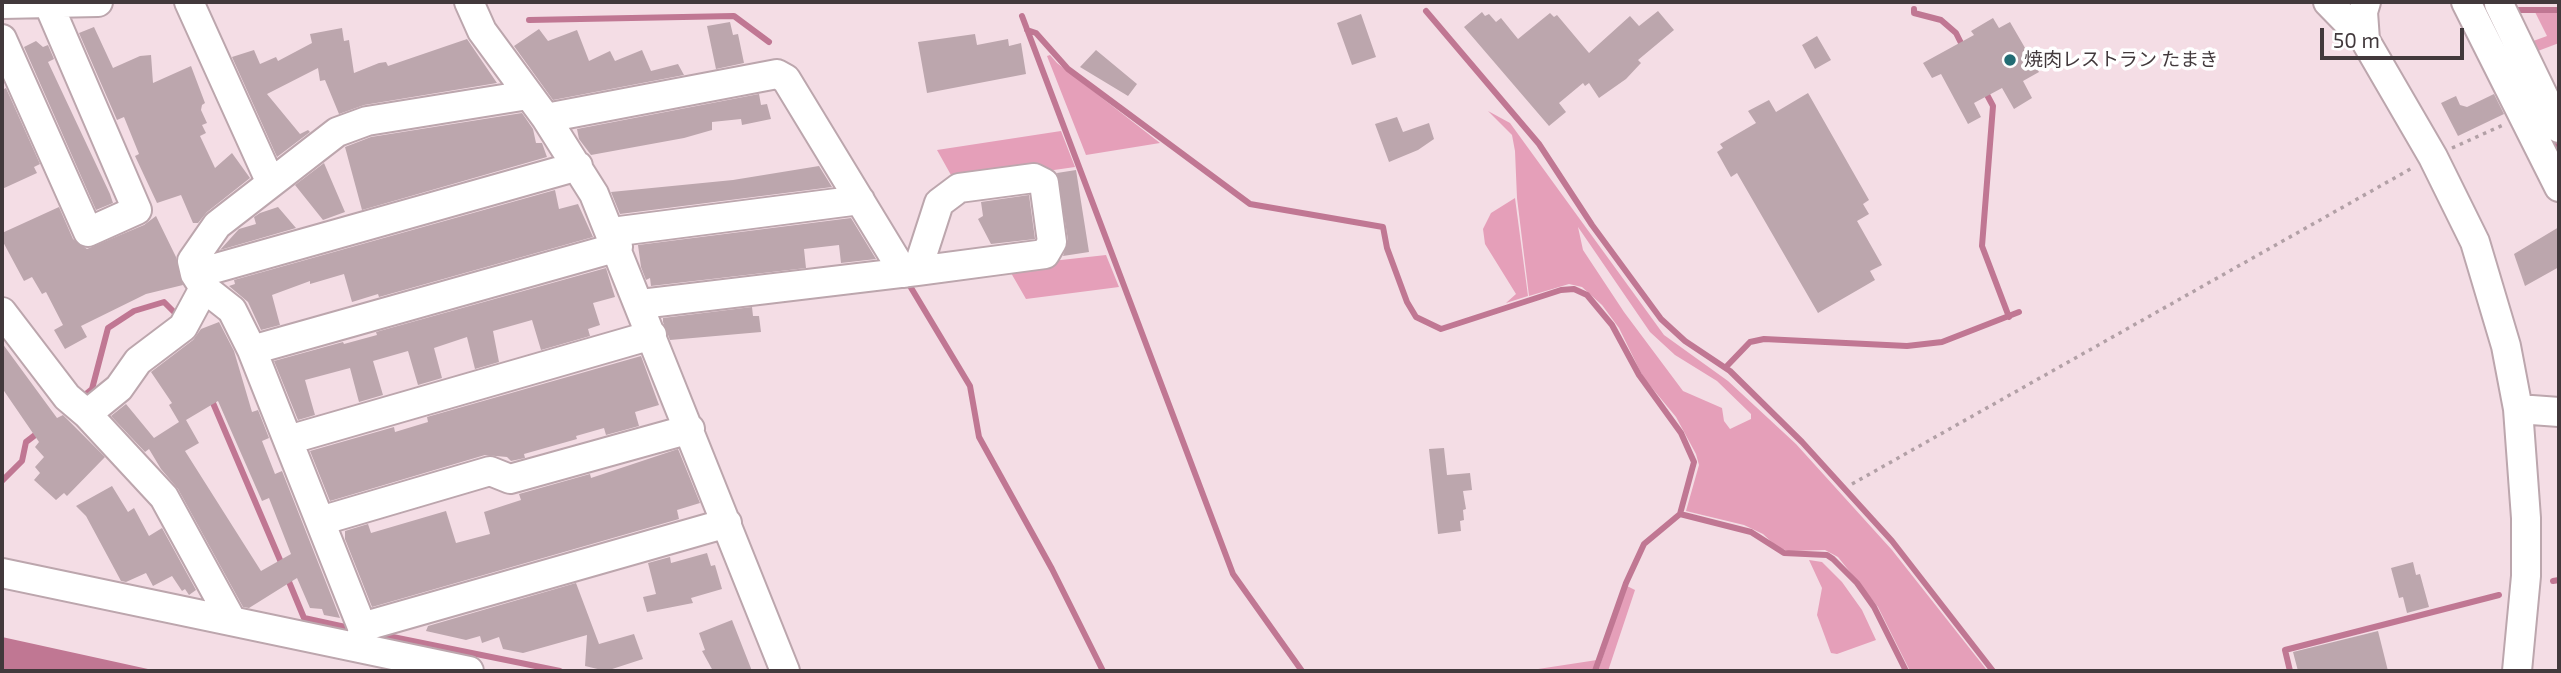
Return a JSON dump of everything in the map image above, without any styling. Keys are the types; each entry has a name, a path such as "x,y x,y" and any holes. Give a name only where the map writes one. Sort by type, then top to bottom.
{"street":[{"path":"2,4 98,2"},
{"path":"189,2 270,181"},
{"path":"469,2 482,31 578,166 615,240 785,671"},
{"path":"2328,2 2365,40 2433,157 2474,242 2506,346 2518,409 2526,518 2526,576 2516,671"},
{"path":"2365,40 2362,12 2366,2"},
{"path":"2466,2 2559,187"},
{"path":"2,38 88,232 137,210 48,3"},
{"path":"2499,4 2559,128"},
{"path":"546,118 777,74 786,79 860,200 911,272"},
{"path":"362,638 320,522 252,350 232,310 200,281 192,261 217,225 270,181 348,127 528,95"},
{"path":"200,281 578,166"},
{"path":"640,304 911,272 1045,254 1052,242 1044,183 1034,178 960,188 939,203 911,272"},
{"path":"252,350 615,240 860,200"},
{"path":"79,407 120,388 138,361 185,324 200,281"},
{"path":"2,312 79,407 174,511 232,621"},
{"path":"288,440 652,335"},
{"path":"2518,409 2559,412"},
{"path":"320,522 490,471 510,480 690,429"},
{"path":"362,638 727,523"},
{"path":"2,573 232,621 362,638 469,671"}],"path":[{"path":"1852,484 2433,157 2524,115"}],"shaded area":[{"path":"2535,12 2559,13 2559,43 2530,54 2525,44 2547,36"},
{"path":"1050,55 1160,143 1086,155 1047,56"},
{"path":"1488,111 1510,123 1664,335 1728,381 1796,444 1892,550 1986,669 1910,671 1878,607 1838,557 1825,550 1788,551 1777,547 1763,534 1744,525 1686,511 1699,465 1696,454 1676,417 1643,377 1619,328 1602,305 1582,287 1569,284 1529,296 1512,135","holes":["1578,227 1650,332 1675,355 1717,381 1751,414 1751,419 1730,429 1724,421 1722,408 1683,391 1624,312 1583,250"]},
{"path":"1061,131 1075,167 956,184 937,150"},
{"path":"1515,198 1528,296 1506,303 1516,294 1485,244 1483,229 1491,213"},
{"path":"1106,255 1119,287 1026,299 1007,266"},
{"path":"1809,560 1822,562 1842,582 1862,610 1876,640 1837,654 1831,653 1817,615 1822,588"},
{"path":"1627,586 1635,590 1608,671 1598,671"},
{"path":"2,637 157,671 2,671"},
{"path":"1597,660 1593,671 1525,671"}],"building":[{"path":"1658,11 1674,30 1638,60 1641,63 1626,79 1599,98 1589,83 1585,86 1583,83 1559,103 1566,112 1549,126 1464,27 1482,12 1485,16 1489,14 1496,22 1501,18 1518,39 1550,13 1554,17 1557,15 1589,53 1630,16 1639,26"},
{"path":"1361,14 1376,57 1352,65 1337,23"},
{"path":"1993,18 1999,28 2010,22 2039,72 2023,81 2032,98 2014,109 2002,88 1974,103 1981,117 1968,124 1941,74 1932,78 1923,63 1974,35 1971,31"},
{"path":"730,22 733,35 738,34 744,63 716,69 707,26"},
{"path":"94,27 113,68 140,56 151,55 153,83 191,66 205,103 201,110 207,123 202,125 206,133 200,136 215,168 232,153 250,178 207,212 198,223 193,223 181,195 157,203 135,156 139,154 124,117 117,120 79,33"},
{"path":"342,28 344,41 349,40 354,73 379,63 386,62 388,66 467,39 497,83 364,105 339,114 325,80 320,81 318,68 267,94 300,134 308,130 310,132 277,157 232,57 254,50 260,64 276,57 278,61 312,43 310,34"},
{"path":"539,29 548,41 577,30 589,61 610,51 615,61 642,50 651,71 678,64 684,75 553,100 514,46"},
{"path":"975,34 977,45 1008,39 1009,46 1021,43 1026,74 927,93 918,42"},
{"path":"1817,36 1831,60 1815,69 1802,45"},
{"path":"36,41 43,47 48,45 54,59 48,62 113,203 96,210 24,47"},
{"path":"1096,50 1137,84 1128,96 1080,67"},
{"path":"6,88 40,164 34,167 37,173 2,189 2,90"},
{"path":"1808,93 1869,200 1863,204 1869,214 1857,221 1882,265 1870,271 1875,280 1818,313 1737,173 1731,177 1717,152 1723,148 1720,144 1756,123 1748,111 1769,100 1776,112"},
{"path":"759,94 761,105 767,104 771,119 742,125 741,119 712,122 712,130 684,138 591,155 579,139 577,129"},
{"path":"2494,94 2504,114 2458,136 2441,103 2456,96 2460,105 2467,107"},
{"path":"522,113 533,129 536,143 542,143 547,157 362,210 345,147 371,137"},
{"path":"1397,117 1403,132 1429,123 1434,139 1418,150 1389,162 1375,124"},
{"path":"324,163 345,212 323,220 295,185"},
{"path":"819,166 832,187 620,214 611,192 733,180"},
{"path":"1076,170 1089,252 1063,256 1068,240 1057,173"},
{"path":"555,190 559,209 578,204 593,237 379,297 378,294 352,302 344,274 310,284 310,281 272,295 280,325 261,330 248,302 229,286 235,284 234,280"},
{"path":"1029,195 1035,239 991,244 978,219 983,216 981,202"},
{"path":"59,207 73,239 87,249 144,225 156,216 176,257 183,285 146,294 81,326 87,337 65,349 54,330 63,325 46,292 42,294 32,277 24,281 2,240 2,233"},
{"path":"278,207 296,228 220,250 239,229 256,224 254,217"},
{"path":"851,218 876,259 841,263 839,245 804,249 806,268 651,286 650,278 646,280 641,267 638,245"},
{"path":"2559,227 2559,267 2525,286 2514,254"},
{"path":"606,268 615,297 593,303 600,325 588,329 590,336 541,350 532,320 493,331 499,362 475,369 467,337 434,348 442,378 418,385 408,351 373,361 383,395 359,402 350,368 305,380 315,415 298,420 274,361 377,335 376,332"},
{"path":"752,307 753,316 759,316 761,332 670,340 663,322 663,318"},
{"path":"219,322 234,351 252,412 258,410 269,438 262,441 275,474 282,471 340,618 324,615 322,609 310,608 297,578 249,608 243,607 178,489 149,449 145,452 111,416 126,404 154,438 179,422 169,405 172,403 151,372 193,340 201,329","holes":["218,401 262,501 269,498 291,554 261,571 185,451 199,443 186,420"]},
{"path":"2,343 57,418 63,415 105,457 67,496 64,493 56,500 34,480 40,473 35,467 44,457 35,447 39,442 2,388"},
{"path":"641,356 659,405 635,412 639,426 606,435 604,428 576,436 577,439 524,454 525,458 511,461 507,457 485,455 330,501 310,451 394,427 395,432 428,422 427,417"},
{"path":"1444,448 1447,475 1470,473 1472,490 1463,491 1466,509 1463,510 1464,520 1460,521 1461,531 1438,534 1429,449"},
{"path":"678,449 700,503 677,510 679,519 372,607 345,539 345,531 368,524 371,533 446,511 456,543 490,534 484,512 521,500 519,494 590,474 591,478"},
{"path":"112,486 128,512 134,508 149,536 162,528 196,590 189,595 185,589 182,591 172,576 153,586 146,573 126,582 121,581 86,516 76,506"},
{"path":"707,553 711,566 715,565 722,589 691,598 693,603 647,612 643,597 656,594 648,563 670,557 671,563"},
{"path":"2413,562 2416,575 2420,574 2429,607 2407,613 2403,597 2399,598 2391,568"},
{"path":"576,583 599,644 634,634 643,659 606,671 585,666 587,635 523,653 503,649 499,637 482,643 480,636 466,640 426,631 428,626"},
{"path":"732,620 752,671 713,671 702,651 705,650 699,633"},
{"path":"2378,631 2388,671 2298,671 2293,652"}],"waterway":[{"path":"1914,9 1914,13 1941,20 1956,33 1963,47"},
{"path":"2513,10 2559,10"},
{"path":"1426,11 1539,144 1592,225 1661,319 1685,341 1730,371 1802,442 1892,541 1993,671"},
{"path":"529,20 734,16 769,42"},
{"path":"1022,16 1233,574 1302,671"},
{"path":"1027,30 1036,33 1068,69 1250,204 1383,227 1387,248 1407,302 1416,317 1441,329 1561,290 1574,289 1587,295 1612,325 1639,375 1681,433 1694,462 1680,514"},
{"path":"1985,91 1993,106 1982,246 2009,317"},
{"path":"2549,132 2559,154"},
{"path":"907,281 970,386 979,437 1052,569 1103,671"},
{"path":"80,399 92,389 108,328 134,311 164,302 180,318"},
{"path":"1726,367 1750,342 1764,339 1907,346 1942,342 2019,312"},
{"path":"210,396 283,567"},
{"path":"2,481 22,461 26,442 39,432"},
{"path":"1595,671 1626,583 1644,544 1680,514 1751,532 1784,553 1827,555 1833,559 1857,583 1874,607 1906,671"},
{"path":"287,577 304,618 350,628"},
{"path":"2553,581 2559,580"},
{"path":"2290,671 2285,650 2499,595"},
{"path":"378,634 560,671"}],"place":[{"name":"焼肉レストラン たまき","path":"2010,60"}]}
